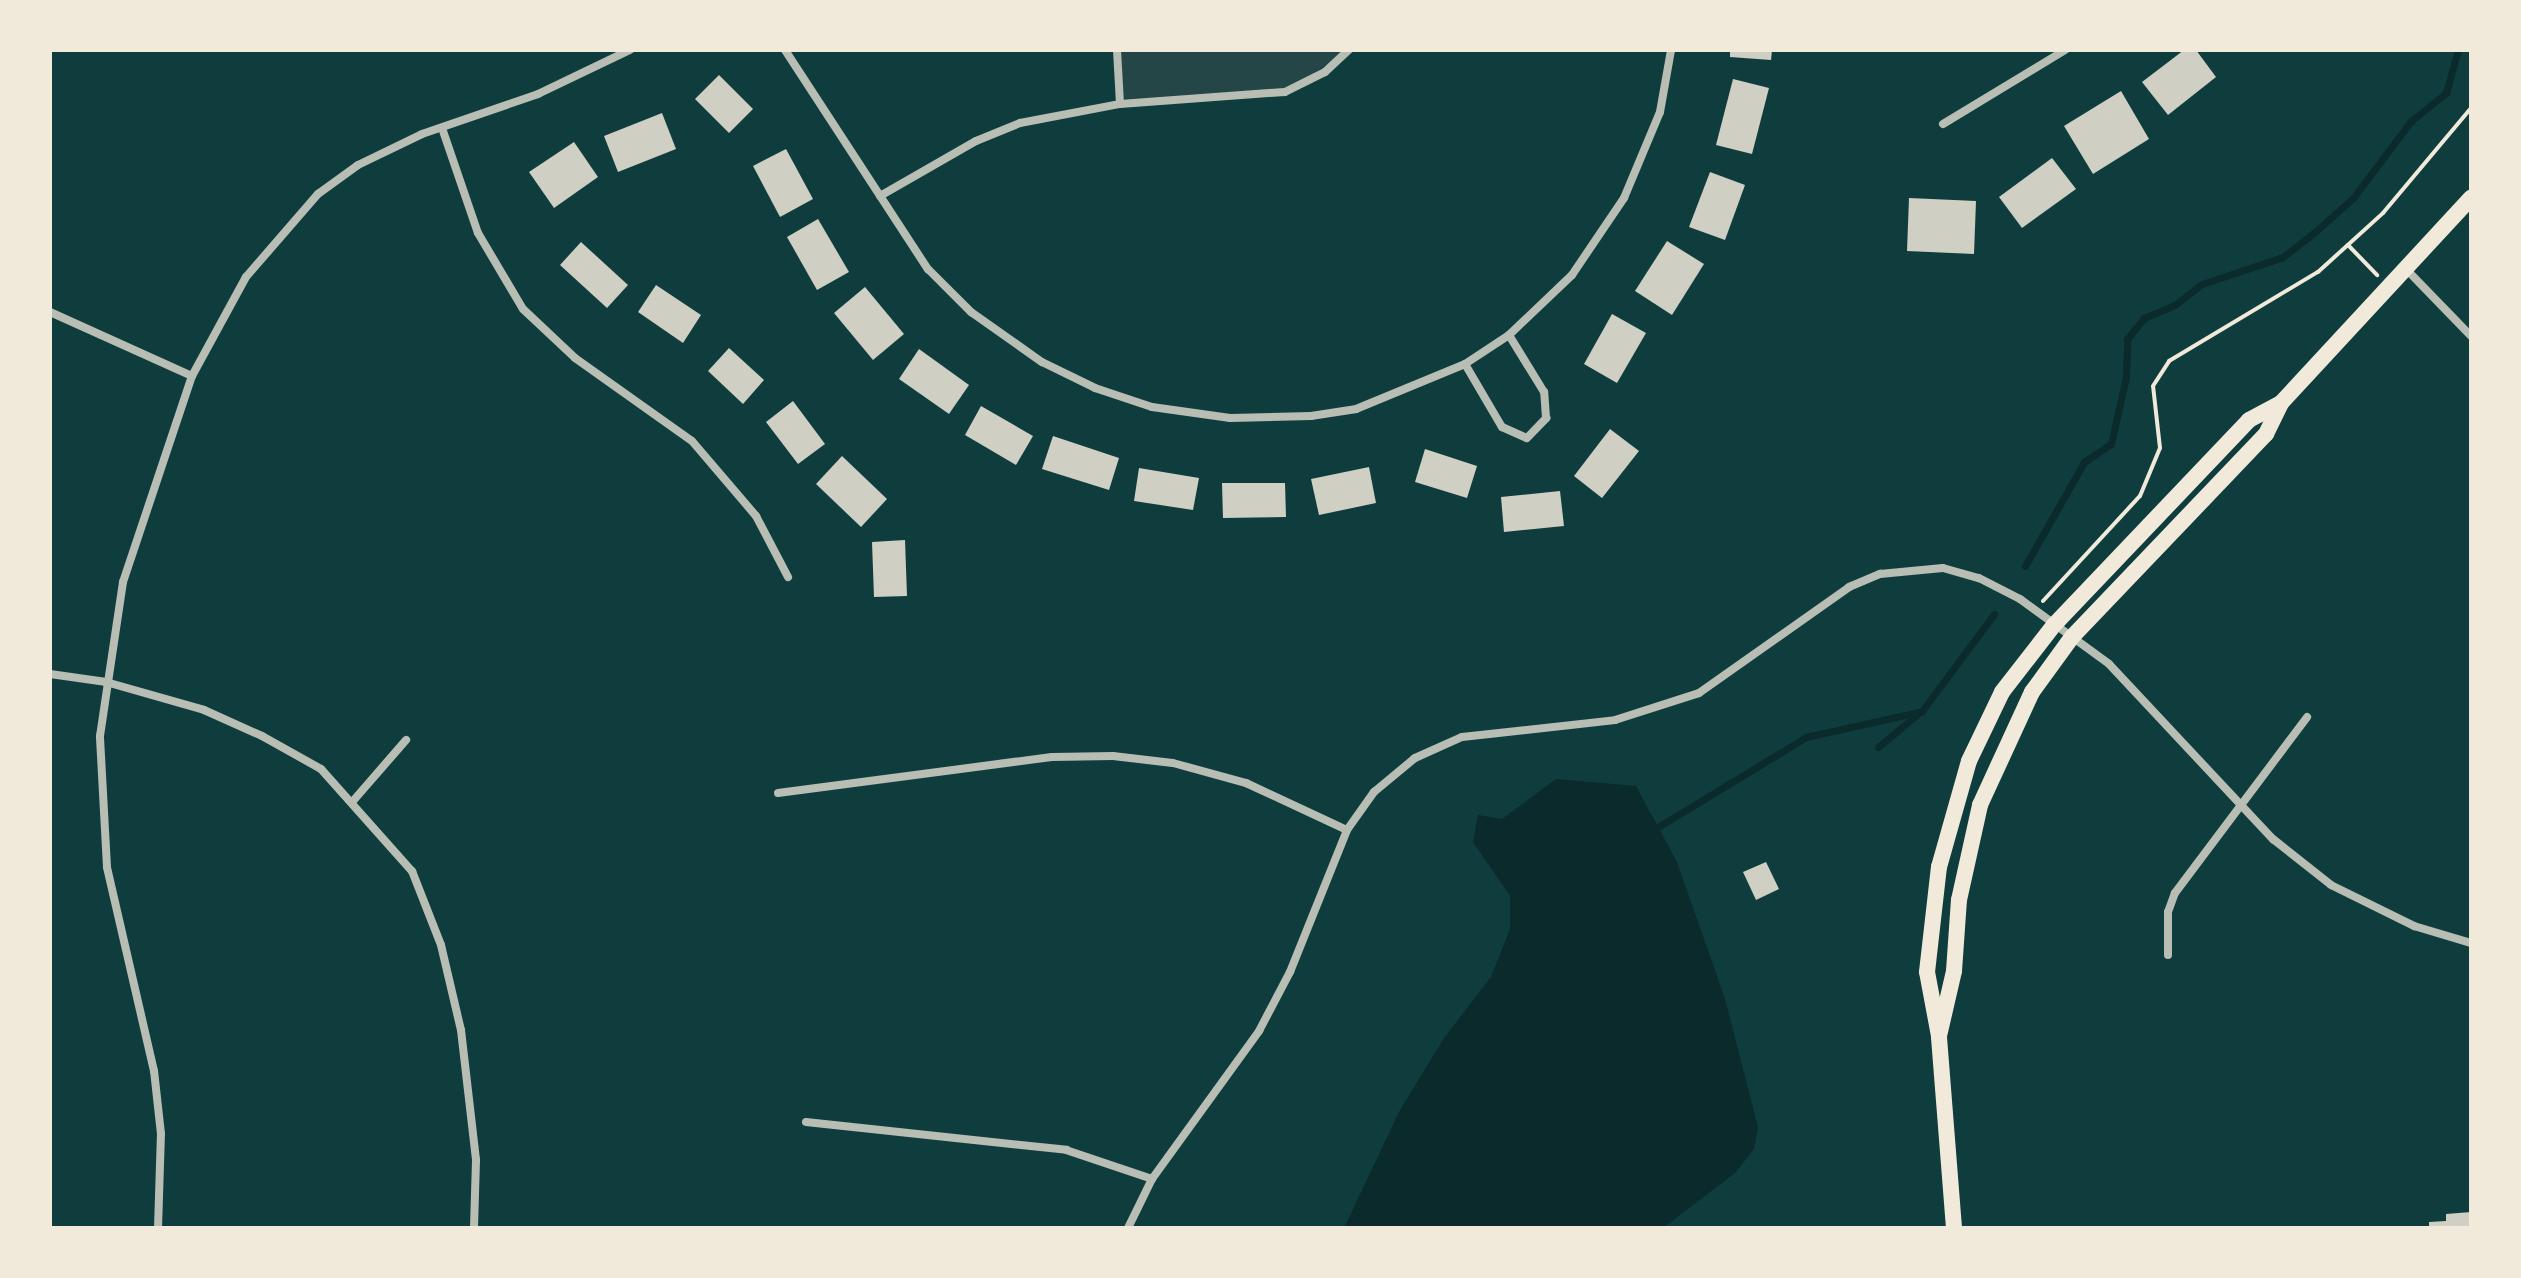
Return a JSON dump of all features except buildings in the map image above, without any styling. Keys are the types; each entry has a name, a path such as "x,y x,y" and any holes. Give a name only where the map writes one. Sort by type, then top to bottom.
{"main road":[{"path":"1939,1036 1954,971 1959,900 1980,805 2032,692 2072,637 2266,434 2281,403 2471,198"},
{"path":"1954,1228 1939,1036 1927,972 1946,832 1985,725 2054,625 2249,420 2281,403"}],"street":[{"path":"158,1228 161,1134 154,1071 107,867 100,796 106,682 123,582 192,376 246,277 282,230 358,165 442,128 564,83 630,50"},
{"path":"785,50 928,269 971,312 1042,362 1095,388 1152,407 1230,418 1311,416 1399,395 1465,364 1509,335 1572,275 1624,198 1660,112 1671,50"},
{"path":"1117,50 1120,104"},
{"path":"880,196 976,141 1020,123 1120,104 1285,92 1325,72 1349,50"},
{"path":"1943,124 2065,50"},
{"path":"442,128 478,233 523,309 575,358 692,441 756,516 788,577"},
{"path":"2406,269 2471,336"},
{"path":"50,312 192,376"},
{"path":"1465,364 1502,427 1527,438 1546,418 1544,392 1509,335"},
{"path":"1128,1228 1152,1179 1259,1031 1290,972 1347,830 1374,792 1415,758 1462,737 1615,720 1699,693 1849,587 1880,574 1943,568 1979,578 2035,611 2109,664 2244,803 2273,839 2342,891 2414,926 2471,943"},
{"path":"50,674 106,682 204,710 262,736 321,769 353,801 412,871 441,945 461,1030 476,1160 474,1228"},
{"path":"2168,955 2168,912 2175,893 2307,717"},
{"path":"353,801 406,740"},
{"path":"778,793 1052,757 1113,756 1173,763 1246,783 1347,830"},
{"path":"806,1122 1066,1150 1152,1179"}],"path":[{"path":"2035,611 2140,496 2160,448 2153,386 2169,361 2318,272 2383,213 2471,108"},
{"path":"2348,245 2389,287"}],"shaded area":[{"path":"1117,50 1349,50 1285,92 1120,104"},
{"path":"1556,779 1636,786 1677,862 1725,999 1758,1127 1754,1149 1735,1173 1663,1228 1344,1228 1400,1110 1444,1038 1491,977 1510,929 1510,896 1473,842 1478,815 1502,819"}],"waterway":[{"path":"2025,566 2084,462 2111,444 2126,377 2127,339 2144,318 2175,305 2202,284 2283,257 2316,231 2353,198 2411,121 2446,93 2458,50"},
{"path":"1658,827 1806,737 1922,711 1994,614"},
{"path":"1878,747 1919,713"}]}
